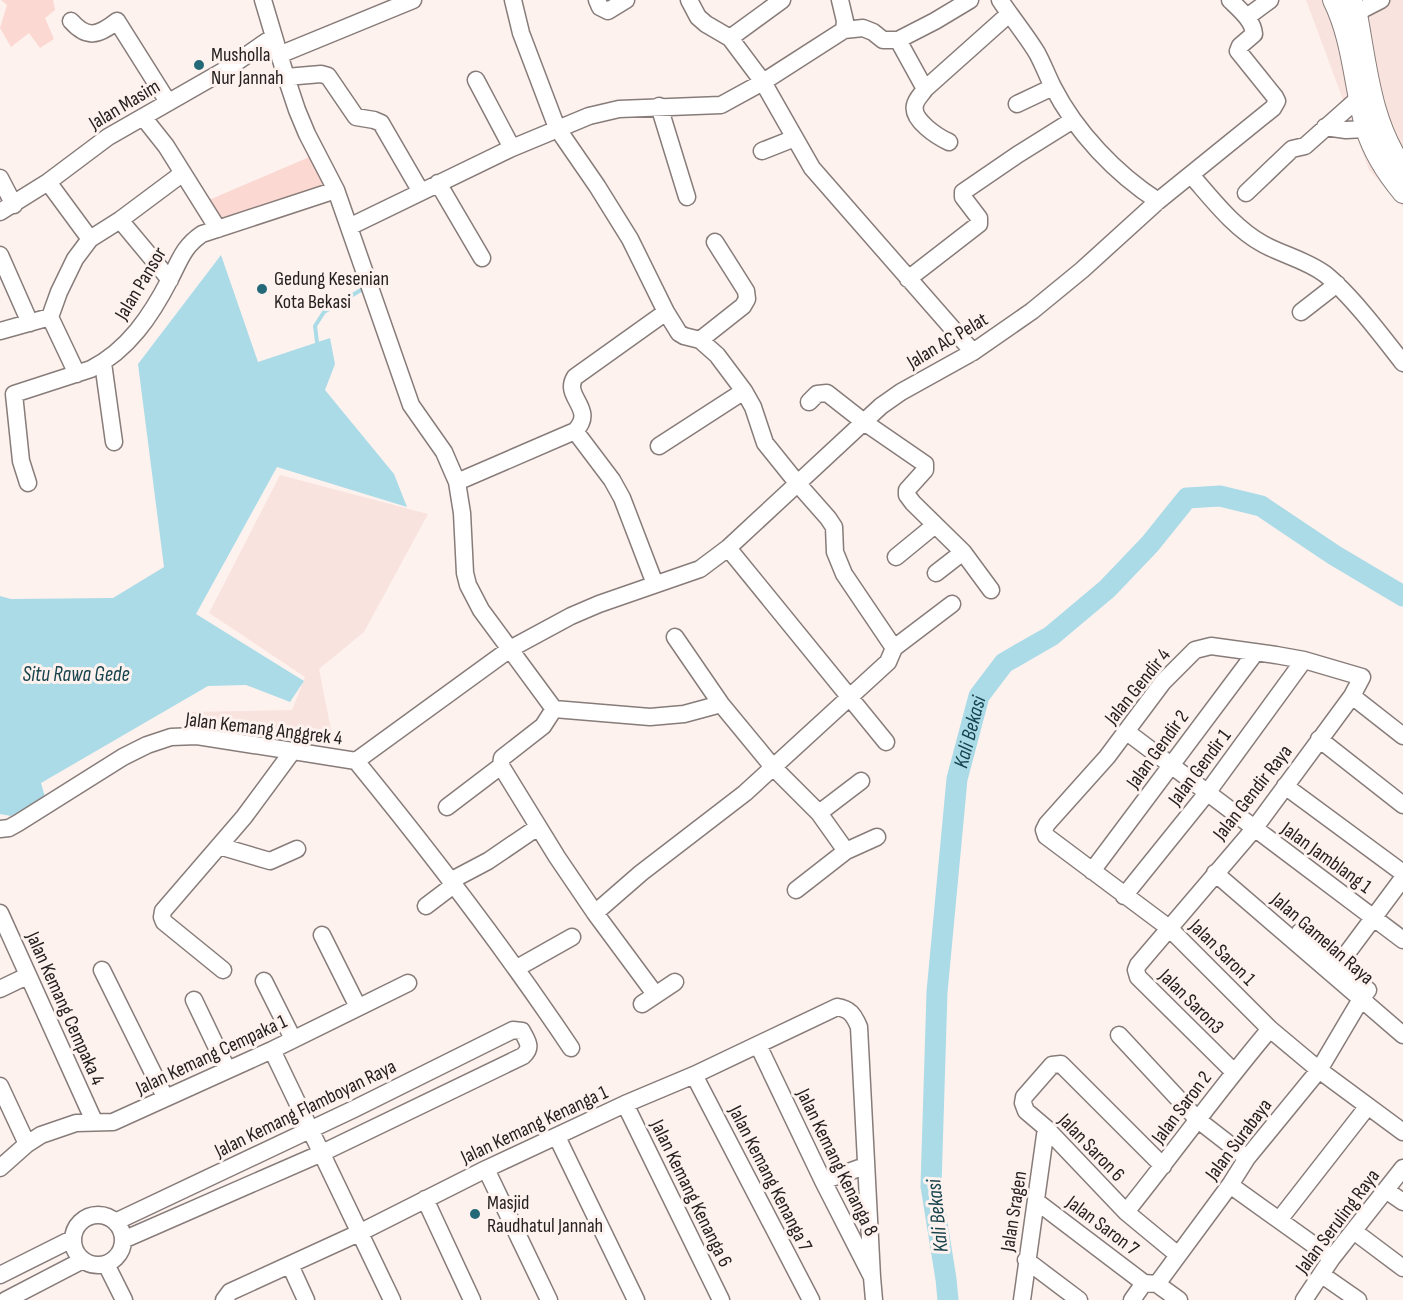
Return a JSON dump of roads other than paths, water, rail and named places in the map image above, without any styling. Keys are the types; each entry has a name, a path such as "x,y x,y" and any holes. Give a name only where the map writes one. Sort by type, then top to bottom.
{"main road":[{"path":"1333,0 1350,11 1377,117 1394,156 1403,168"},
{"path":"1350,11 1366,129 1378,157 1403,193"}],"street":[{"path":"263,0 305,135 336,190 411,405 444,452 457,482 462,513 465,573 468,585 481,610 554,709 650,717 684,714 721,704"},
{"path":"513,0 521,33 557,128 630,238 666,312 680,333 700,340 717,355 753,407 765,443 834,527 835,552 844,574 894,648"},
{"path":"597,0 600,7 608,11 626,0"},
{"path":"689,0 698,17 730,38 763,82 812,168 973,352"},
{"path":"730,38 782,0"},
{"path":"840,0 844,21 843,30"},
{"path":"349,227 557,128 604,111 659,106 721,105 763,82 843,30 862,28 873,32 883,40 898,40 936,21 970,0"},
{"path":"1230,0 1247,17 1270,0"},
{"path":"1350,11 1382,0"},
{"path":"279,55 410,1"},
{"path":"949,142 933,134 917,116 914,110 915,103 925,89 1005,7 1036,52 1073,120 1120,172 1139,189 1158,201"},
{"name":"Jalan AC Pelat","path":"510,649 580,612 700,569 728,548 864,422 901,392 973,352 1053,294 1158,201 1276,104 1275,98 1238,51 1240,46 1254,34 1247,17"},
{"path":"71,21 80,31 89,34 105,30 117,21 168,102"},
{"name":"Jalan Masim","path":"7,208 48,182 108,137 225,70 273,36"},
{"path":"898,40 925,89"},
{"path":"286,77 321,74 328,76 356,117 381,123 421,192"},
{"path":"476,80 512,148"},
{"path":"1017,104 1053,87"},
{"path":"1246,193 1292,149 1305,146 1360,97"},
{"path":"659,106 687,197"},
{"path":"143,117 166,146 218,229"},
{"path":"908,279 979,224 979,218 963,197 963,192 1073,120"},
{"path":"1325,127 1346,130 1366,129"},
{"path":"762,151 795,138"},
{"path":"77,374 50,317 75,259 90,238 120,220 183,173"},
{"path":"1191,175 1224,213 1251,237 1265,246 1315,267 1337,284 1403,363"},
{"path":"0,178 7,208"},
{"path":"48,182 90,238"},
{"path":"438,183 483,258"},
{"name":"Jalan Pansor","path":"28,483 7,395 77,374 103,363 124,347 136,334 170,280 184,249 202,234 336,190"},
{"path":"120,220 170,280"},
{"path":"700,340 743,306 747,299 747,291 715,242"},
{"path":"0,255 30,323"},
{"path":"1301,312 1337,284"},
{"path":"457,482 575,431 582,424 584,417 572,388 575,377 666,312"},
{"path":"0,331 50,317"},
{"path":"103,363 114,442"},
{"path":"658,446 744,392"},
{"path":"809,402 817,394 826,393 925,464 925,470 907,490 907,495 963,552 991,590"},
{"path":"575,431 612,480 622,498 655,584"},
{"path":"896,557 935,525"},
{"path":"728,548 886,742"},
{"path":"936,573 963,552"},
{"path":"595,913 642,873 724,810 888,662 894,648 952,604"},
{"path":"675,637 721,704 773,767 819,813 846,851"},
{"name":"Jalan Gendir 4","path":"1092,871 1046,836 1044,830 1127,732 1163,682 1195,650 1211,646 1256,652 1304,660 1362,677"},
{"name":"Jalan Kemang Anggrek 4","path":"0,829 9,828 18,823 123,757 147,745 171,737 197,736 356,761 510,649"},
{"name":"Jalan Gendir 2","path":"1092,871 1256,652"},
{"name":"Jalan Gendir 1","path":"1124,896 1208,793 1304,660"},
{"name":"Jalan Gendir Raya","path":"1168,928 1254,829 1352,696 1362,677"},
{"path":"1352,696 1403,736"},
{"path":"554,709 543,726 502,759 501,766 649,999 675,982"},
{"name":"Jalan Jamblang 1","path":"1127,732 1403,940"},
{"path":"1319,739 1403,805"},
{"path":"223,970 164,922 163,911 244,817 292,752"},
{"path":"356,761 453,882 517,968 571,1048"},
{"path":"447,807 501,766"},
{"path":"819,813 861,781"},
{"path":"1286,786 1403,873"},
{"path":"426,906 453,882 538,827"},
{"path":"796,891 846,851 877,837"},
{"path":"219,846 270,861 297,849"},
{"name":"Jalan Gamelan Raya","path":"1218,869 1342,972 1403,1035"},
{"name":"Jalan Saron 1","path":"1092,871 1168,928 1270,1029 1319,1070 1403,1132"},
{"path":"1342,972 1403,878"},
{"name":"Jalan Kemang Cempaka 4","path":"0,913 94,1121"},
{"name":"Jalan Saron3","path":"1168,928 1138,965 1136,970 1138,977 1233,1072"},
{"path":"322,935 358,1007"},
{"path":"517,968 572,937"},
{"path":"102,970 165,1097"},
{"path":"0,989 27,976"},
{"path":"264,981 293,1039"},
{"name":"Jalan Kemang Cempaka 1","path":"0,1168 41,1135 76,1123 113,1122 272,1050 408,983"},
{"name":"Jalan Gamelan Raya","path":"1365,995 1403,1021"},
{"name":"Jalan Surabaya","path":"1132,1300 1178,1255 1247,1158 1319,1070 1365,995"},
{"path":"194,1000 227,1069"},
{"name":"Jalan Kemang Kenanga 1","path":"224,1300 230,1292 361,1232 486,1169 625,1104 694,1075 837,1007 846,1009 854,1015 859,1027 865,1166"},
{"name":"Jalan Saron 2","path":"1126,1212 1233,1072 1270,1029"},
{"name":"Jalan Kemang Flamboyan Raya","path":"115,1222 311,1130 513,1030 522,1031 530,1047 524,1056 322,1153"},
{"path":"1119,1035 1198,1120 1247,1158"},
{"name":"Jalan Kemang Kenanga 8","path":"758,1045 872,1277 874,1300"},
{"path":"272,1050 392,1300"},
{"name":"Jalan Saron 6","path":"1163,1166 1060,1064 1052,1065 1024,1097 1023,1103 1026,1111 1046,1128 1126,1212 1178,1255"},
{"name":"Jalan Kemang Kenanga 7","path":"694,1075 811,1300"},
{"path":"0,1086 27,1144"},
{"name":"Jalan Kemang Kenanga 6","path":"625,1104 721,1300"},
{"path":"1279,1220 1368,1106"},
{"name":"Jalan Sragen","path":"1022,1300 1046,1128"},
{"path":"557,1137 636,1300"},
{"path":"123,1240 322,1153"},
{"path":"823,1181 865,1166 872,1277"},
{"name":"Jalan Seruling Raya","path":"1304,1300 1332,1258 1355,1232 1403,1168"},
{"path":"486,1169 549,1300"},
{"path":"1230,1185 1332,1258"},
{"path":"1387,1191 1403,1202"},
{"path":"425,1199 472,1300"},
{"name":"Jalan Saron 7","path":"1036,1201 1150,1283 1179,1300"},
{"path":"98,1215 115,1222 120,1228 123,1240 118,1255 106,1264 98,1265 83,1260 73,1247 72,1239 80,1222 88,1216 98,1215"},
{"path":"1355,1232 1403,1268"},
{"path":"0,1275 72,1239"},
{"path":"6,1300 83,1260"},
{"path":"1026,1260 1079,1300"},
{"path":"106,1264 124,1300"},
{"path":"290,1265 306,1300"},
{"path":"1322,1275 1358,1300"}],"water":[{"name":"Situ Rawa Gede","path":"221,255 258,362 330,338 335,364 325,390 394,474 407,507 277,467 196,614 304,681 290,702 246,685 208,686 41,783 45,797 11,816 0,814 0,596 11,599 113,598 164,567 138,364"}],"waterway":[{"path":"317,342 315,326 324,312 366,287"},
{"name":"Kali Bekasi","path":"948,1300 931,1186 937,992 957,779 979,696 1004,663 1051,636 1107,589 1150,544 1187,498 1220,496 1261,506 1334,555 1403,596"}],"place":[{"name":"Musholla Nur Jannah","path":"199,65"},
{"name":"Gedung Kesenian Kota Bekasi","path":"262,289"},
{"name":"Masjid Raudhatul Jannah","path":"475,1214"}]}
